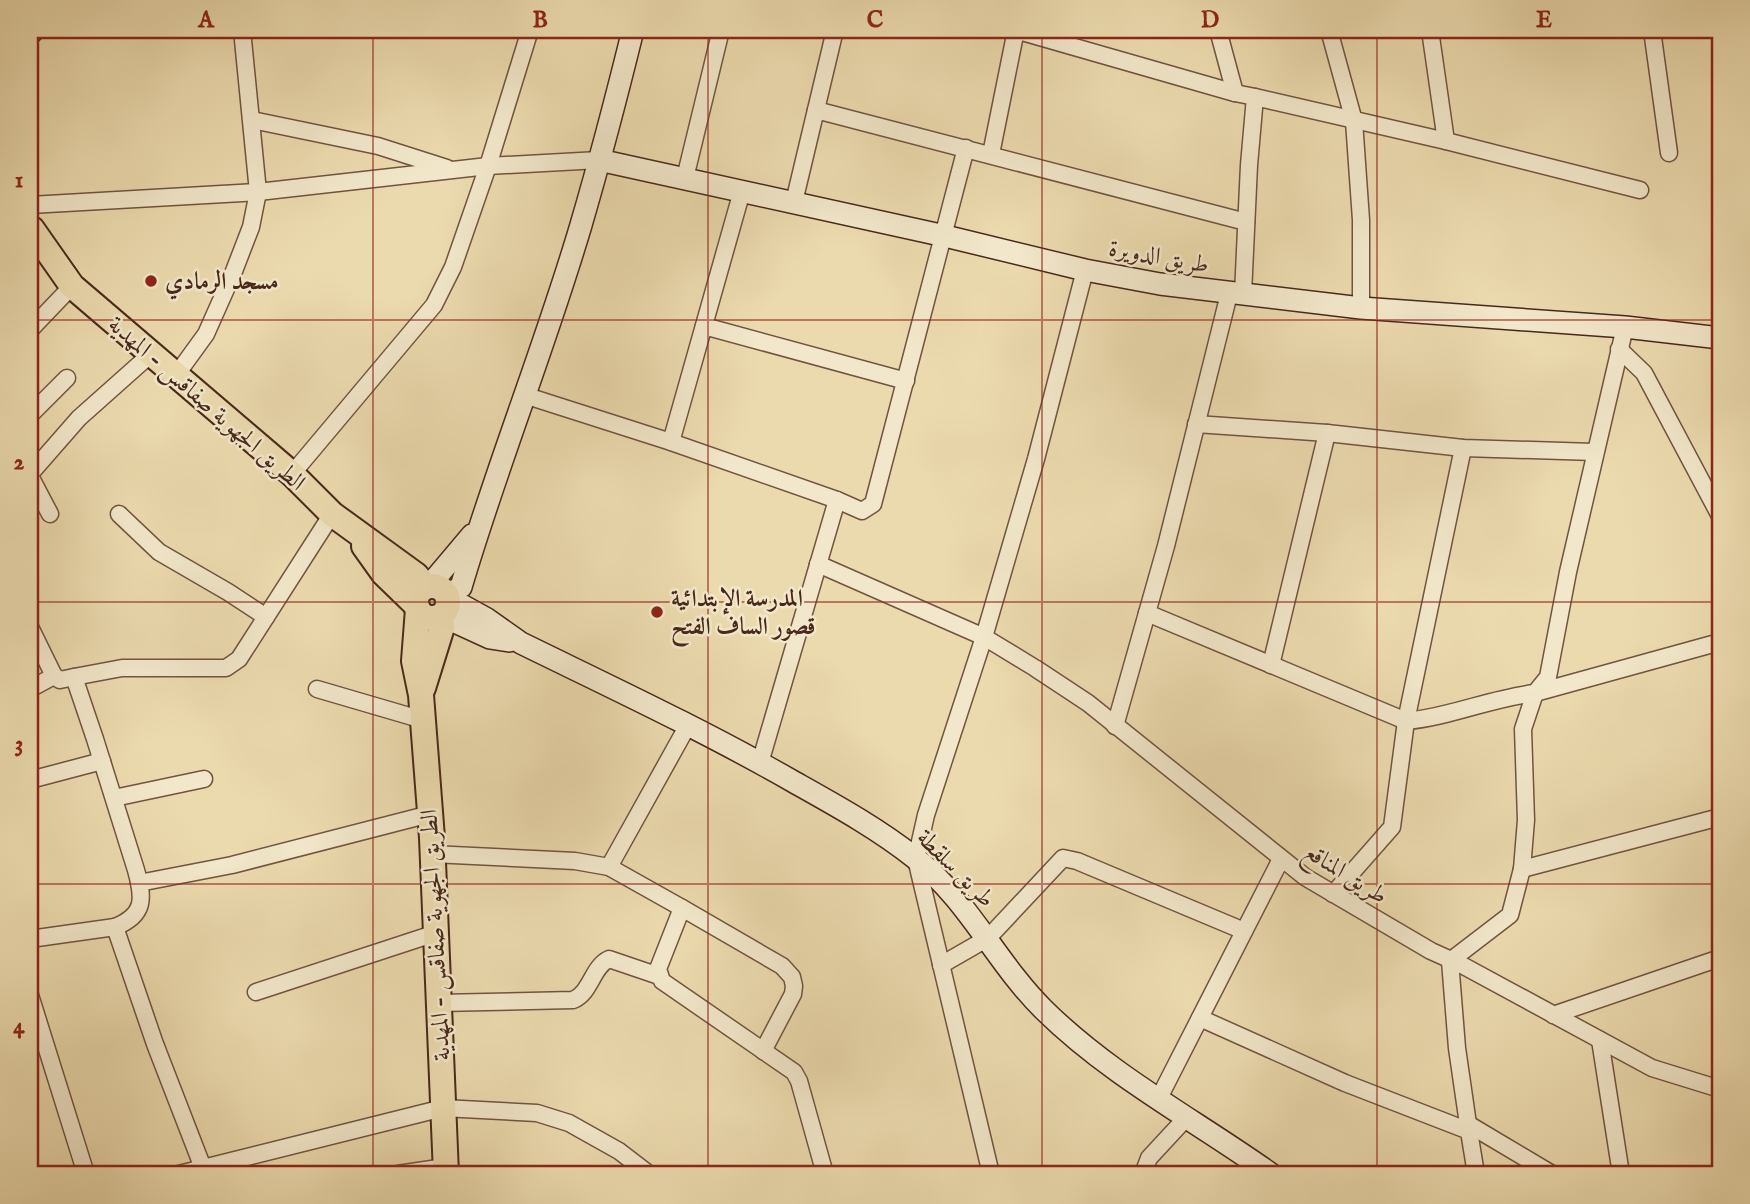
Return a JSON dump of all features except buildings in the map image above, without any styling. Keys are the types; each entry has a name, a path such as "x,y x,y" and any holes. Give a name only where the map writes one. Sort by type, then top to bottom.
{"main road":[{"name":"الطريق الجهوية صفاقس - المهدية","path":"30,223 67,280"},
{"name":"الطريق الجهوية صفاقس - المهدية","path":"30,257 67,280 292,474 332,514 416,575 433,602 414,662 421,695 430,814 446,1170"}],"street":[{"path":"177,374 206,334 251,227 258,192 253,120 242,30"},
{"path":"292,474 434,306 453,267 488,166 528,30"},
{"path":"433,602 461,587 478,528 578,237 633,30"},
{"path":"685,178 721,30"},
{"path":"794,202 835,30"},
{"path":"991,154 1015,30 1235,93 1446,141 1640,190"},
{"path":"1218,30 1235,93"},
{"path":"1329,30 1354,121 1361,220 1361,308"},
{"path":"1437,30 1430,30 1446,141"},
{"path":"1652,30 1669,153"},
{"path":"1115,726 1196,424 1236,294 1246,222 1255,97"},
{"path":"816,110 1246,222"},
{"path":"253,120 378,146 452,170"},
{"path":"524,395 671,442 837,500 862,512 867,510 873,504 966,148"},
{"path":"30,223 258,192 488,166 599,160"},
{"name":"طريق الدويرة","path":"599,160 945,236 1085,270 1160,284 1361,308 1625,327 1720,338"},
{"path":"671,442 742,191"},
{"path":"991,1174 916,859 926,815 984,637 1036,459 1085,270"},
{"path":"30,330 67,280"},
{"path":"704,326 906,381"},
{"path":"1476,1174 1457,1048 1450,961 1510,915 1522,869 1526,820 1523,729 1535,693 1548,677 1567,572 1625,327"},
{"path":"1619,349 1644,373 1720,516"},
{"path":"50,514 30,475 79,418 152,353"},
{"path":"30,415 67,378"},
{"path":"1196,424 1327,433 1463,448 1594,452"},
{"path":"1271,665 1327,433"},
{"path":"1333,894 1392,827 1406,721 1463,448"},
{"path":"760,763 837,500"},
{"path":"119,514 159,552 229,592 266,617"},
{"path":"30,627 54,676 60,680 122,668 226,668 239,659 332,514"},
{"name":"طريق المناقع","path":"818,564 984,637 1088,703 1281,859 1333,894 1450,961 1653,1068 1720,1088"},
{"name":"طريق سلقطة","path":"433,602 490,638 521,643 760,763 834,804 916,859 988,937 1043,1009 1095,1054 1158,1100 1270,1174"},
{"path":"1147,613 1406,721 1424,719 1508,696 1535,693 1720,642"},
{"path":"30,689 54,676"},
{"path":"30,939 115,927 136,915 140,904 139,883 103,761 74,677"},
{"path":"317,689 422,720"},
{"path":"609,867 688,725"},
{"path":"30,780 103,761"},
{"path":"114,798 204,779"},
{"path":"139,883 232,865 430,814"},
{"path":"1522,869 1720,817"},
{"path":"432,854 575,861 609,867 774,961 792,977 794,986 793,994 764,1051"},
{"path":"942,965 988,937 1063,858 1077,861 1244,931"},
{"path":"1158,1100 1281,859"},
{"path":"682,908 658,969 659,976 662,981 796,1076 825,1174"},
{"path":"115,927 155,1044 203,1168"},
{"path":"256,992 436,933"},
{"path":"1553,1015 1720,958"},
{"path":"439,1003 573,1000 579,998 601,963 609,959 659,976"},
{"path":"30,995 86,1174"},
{"path":"1200,1018 1345,1083 1469,1128 1552,1174"},
{"path":"1600,1040 1621,1174"},
{"path":"179,1174 443,1108 537,1113 569,1123 619,1151 649,1174"},
{"path":"1143,1174 1149,1158 1187,1117"},
{"path":"398,1174 446,1170"}],"place":[{"name":"مسجد الرمادي","path":"151,281"},
{"name":"المدرسة الإبتدائية قصور الساف الفتح","path":"657,612"}]}
